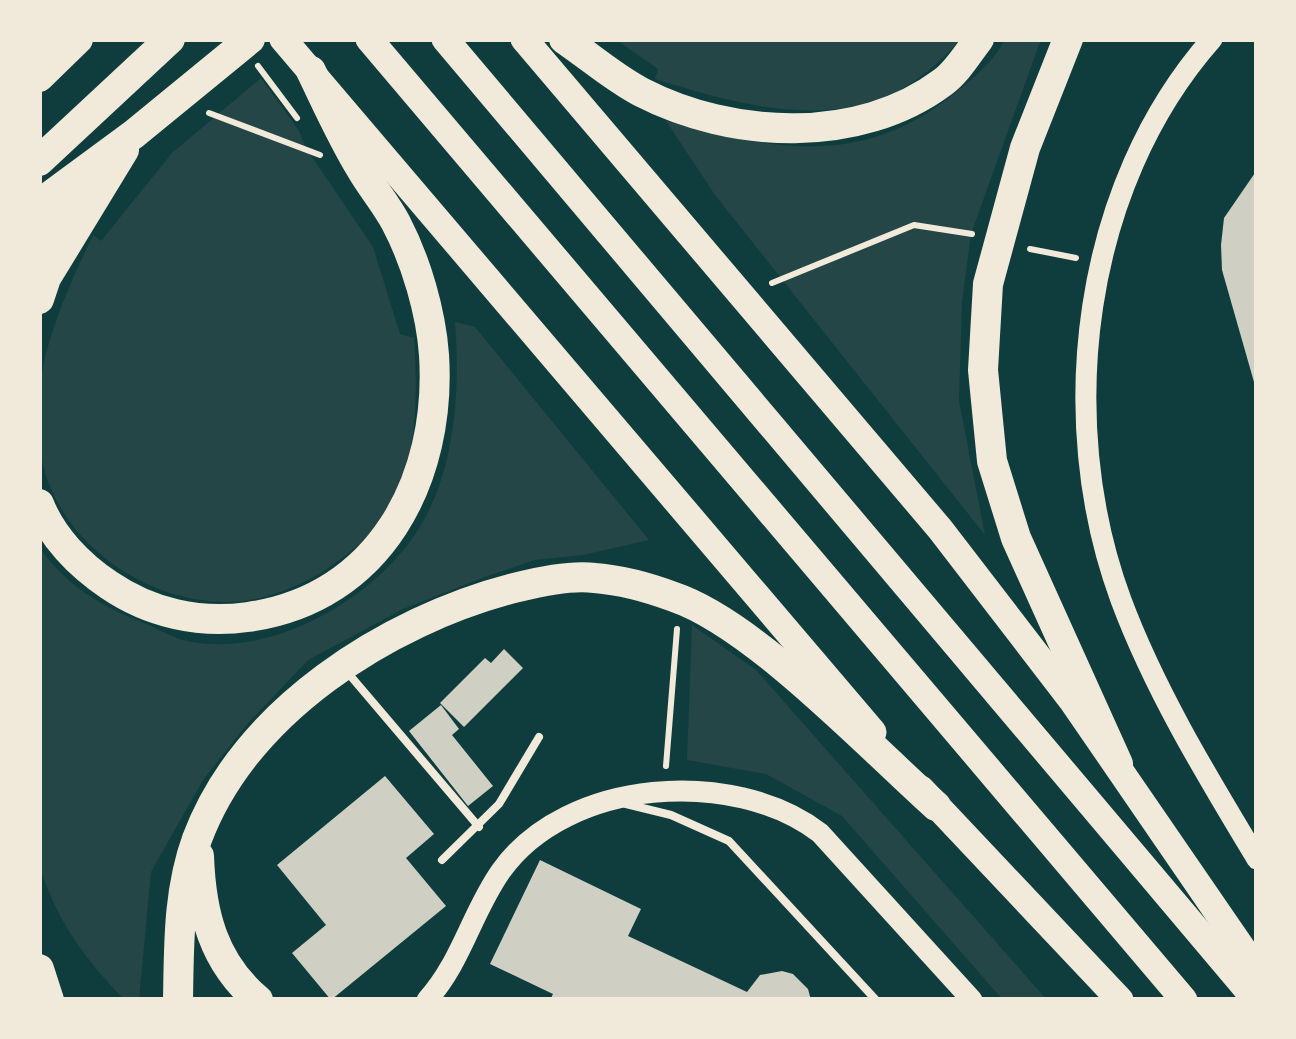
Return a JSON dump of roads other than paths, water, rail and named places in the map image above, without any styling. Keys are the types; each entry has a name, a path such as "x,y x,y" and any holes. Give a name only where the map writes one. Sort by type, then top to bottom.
{"highway":[{"path":"39,77 77,39"},
{"path":"283,39 935,806 1120,1000"},
{"path":"369,39 1184,1000"},
{"path":"446,39 1256,1000"},
{"path":"524,39 940,529 1118,764 1257,970"},
{"path":"564,39 639,91 678,107 750,126 827,129 896,109 946,80 979,39"},
{"path":"1068,39 1025,148 988,284 983,370 992,461 1016,538 1118,764"},
{"path":"39,161 165,43"},
{"path":"39,204 242,51"},
{"path":"39,504 48,528 93,574 135,603 180,616 230,620 282,613 322,597 369,559 388,534 418,478 432,430 434,354 425,300 397,225 360,168 310,71"},
{"path":"39,243 71,200 134,134"},
{"path":"39,299 46,278 134,134"},
{"path":"178,1000 181,893 198,836 230,778 263,735 343,668 407,627 478,597 537,582 593,577 676,597 730,627 779,666 935,806"},
{"path":"198,836 209,932 234,980 258,1000"},
{"path":"39,969 49,1000"}],"street":[{"path":"1212,39 1173,91 1131,167 1103,263 1090,337 1087,421 1097,513 1107,555 1148,663 1257,859"},
{"path":"427,1000 502,870 517,853 550,828 613,801 664,791 728,793 782,808 802,820 820,833 972,1000"}],"lane":[{"path":"343,668 479,827"},
{"path":"442,860 479,827 521,771 539,737"},
{"path":"613,801 671,815 729,841 876,1000"}]}
